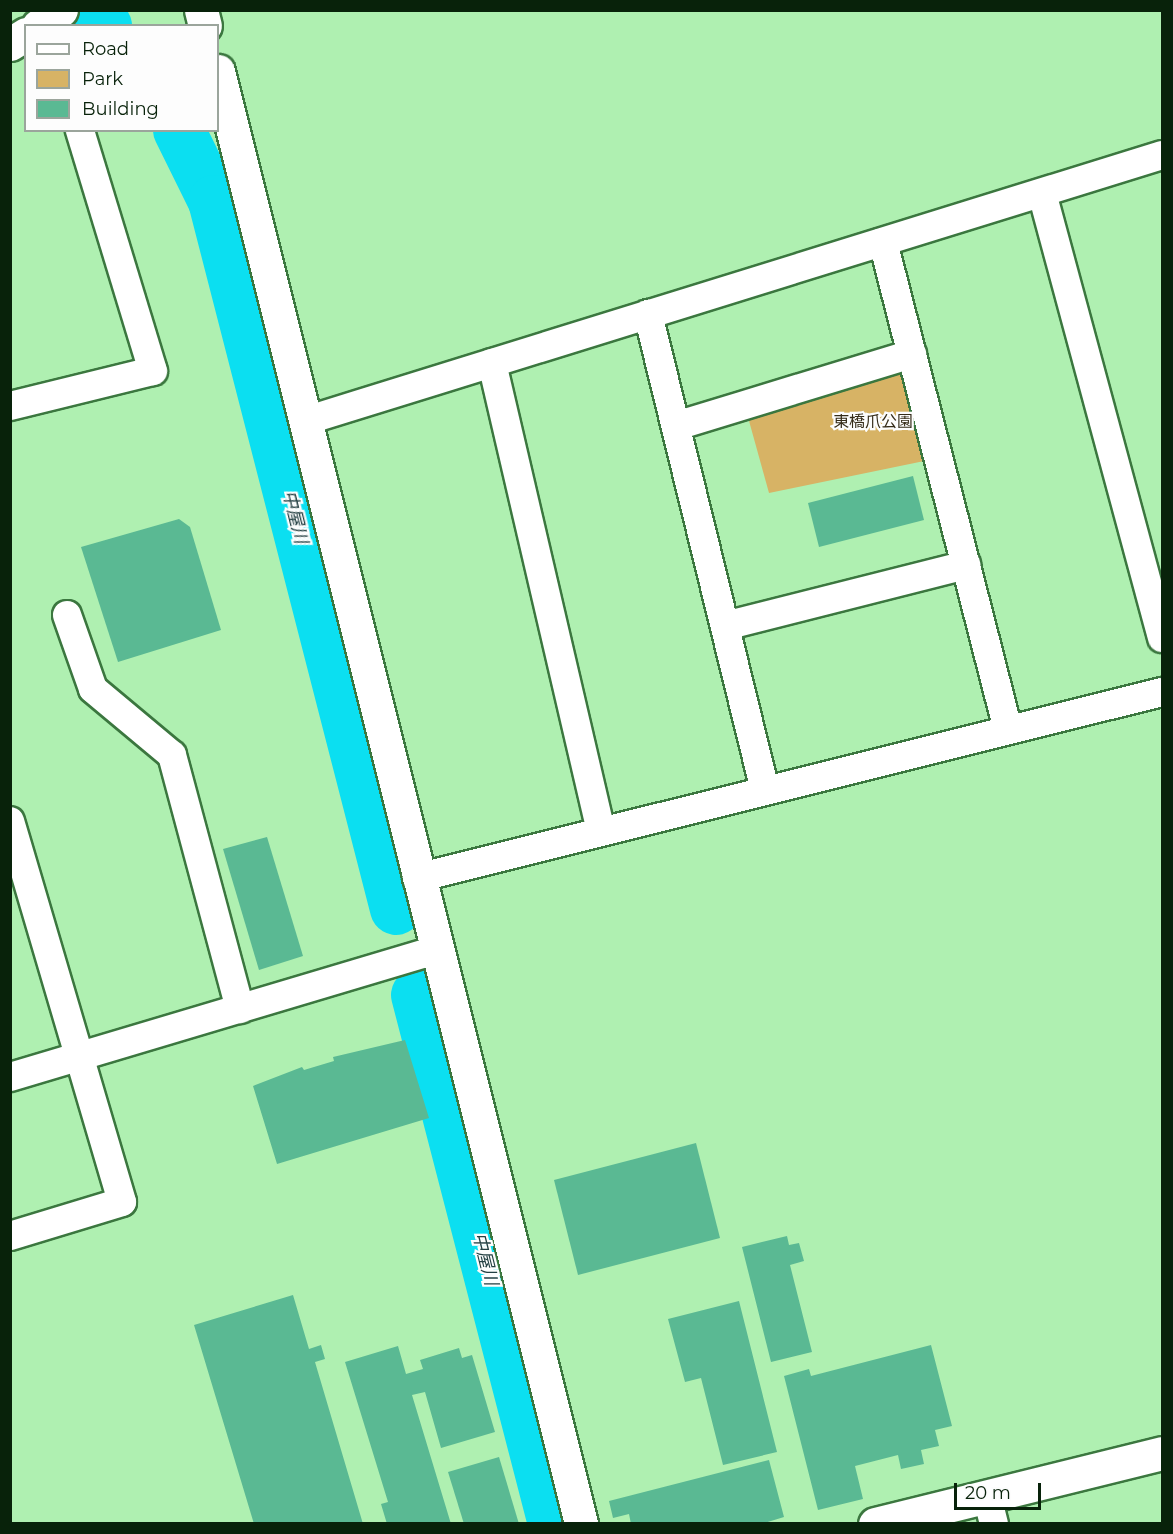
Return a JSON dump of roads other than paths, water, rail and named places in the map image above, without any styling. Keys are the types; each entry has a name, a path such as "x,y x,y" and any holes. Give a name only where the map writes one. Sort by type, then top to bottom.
{"street":[{"path":"10,44 24,35"},
{"path":"219,75 435,951 581,1524"},
{"path":"10,406 153,371 81,132"},
{"path":"305,421 1162,156"},
{"path":"1042,193 1162,638"},
{"path":"883,242 1008,730"},
{"path":"648,315 765,791"},
{"path":"676,426 912,354"},
{"path":"492,363 601,832"},
{"path":"725,626 966,565"},
{"path":"67,615 93,689 172,755 240,1009"},
{"path":"417,878 1162,692"},
{"path":"10,821 77,1059 122,1202 10,1236"},
{"path":"10,1077 435,951"},
{"path":"875,1524 990,1510 1162,1453"}],"waterway":[{"name":"中屋川","path":"96,10 105,24"},
{"name":"中屋川","path":"180,132 214,201 396,909"},
{"name":"中屋川","path":"417,995 554,1524"}],"park label":[{"name":"東橋爪公園","path":"873,422"}]}
